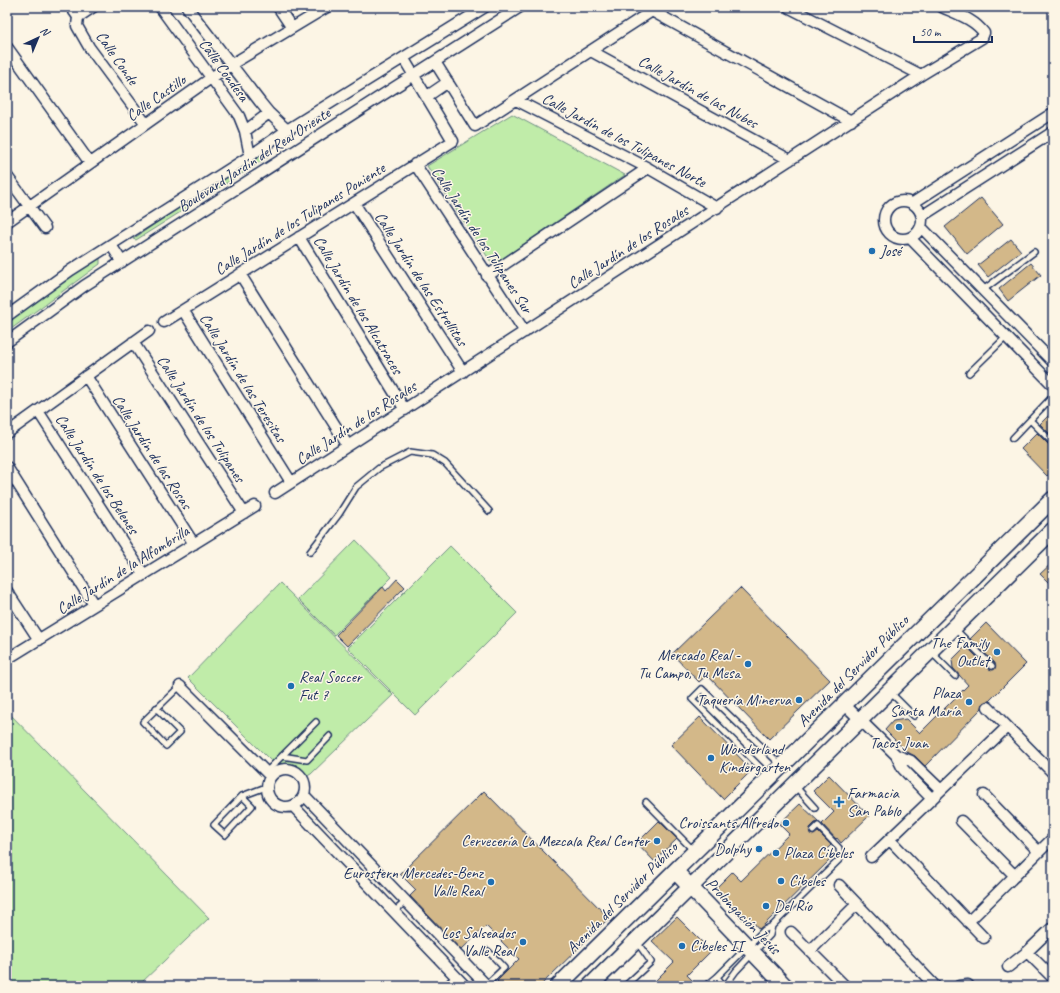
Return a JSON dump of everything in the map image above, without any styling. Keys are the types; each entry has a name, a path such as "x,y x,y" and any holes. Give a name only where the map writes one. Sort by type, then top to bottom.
{"street":[{"name":"Calle Conde","path":"71,7 78,17 77,26 89,46 146,124"},
{"path":"78,17 93,7"},
{"name":"Calle Condesa","path":"160,7 239,116 245,131 250,156"},
{"name":"Calle Condesa","path":"187,7 270,113 288,130"},
{"path":"278,7 292,28"},
{"name":"Calle Castillo","path":"7,222 211,78 327,7"},
{"name":"Boulevard Jardín del Real Oriente","path":"7,316 71,270 250,156 288,130 404,59 485,7"},
{"name":"Boulevard Jardín del Real Oriente","path":"7,342 84,286 520,7"},
{"path":"788,7 922,75"},
{"name":"Calle Jardín de los Rosales","path":"291,482 405,410 922,75 982,38 984,33 979,26 971,20 942,7"},
{"path":"435,62 476,126 655,9 851,121"},
{"path":"7,47 90,163"},
{"name":"Calle Jardín de las Nubes","path":"591,50 790,160"},
{"path":"404,59 426,97 448,82"},
{"name":"Calle Jardín de los Tulipanes Poniente","path":"164,322 414,164 453,141 426,97"},
{"name":"Calle Jardín de los Tulipanes Norte","path":"516,100 648,168 717,208"},
{"path":"245,131 270,113"},
{"path":"913,203 1053,113"},
{"path":"1053,132 922,221 917,234 910,238 902,240 893,237 887,231 883,223 884,214 888,207 896,202 904,201 913,203 917,207 922,221 983,290 1053,362"},
{"name":"Calle Jardín de los Tulipanes Sur","path":"414,164 525,332"},
{"path":"487,276 648,168"},
{"path":"7,176 45,228"},
{"name":"Calle Jardín de las Estrellitas","path":"354,203 463,372"},
{"name":"Calle Jardín de los Alcatraces","path":"299,237 405,410"},
{"path":"910,238 1053,385"},
{"path":"111,245 122,262"},
{"path":"240,274 348,446"},
{"name":"Calle Jardín de las Teresitas","path":"183,310 291,482"},
{"path":"7,433 149,331"},
{"name":"Calle Jardín de los Tulipanes","path":"133,342 244,513"},
{"name":"Calle Jardín de las Rosas","path":"86,376 194,544"},
{"name":"Calle Jardín de los Belenes","path":"38,411 144,575"},
{"path":"7,467 94,605"},
{"path":"276,493 291,482"},
{"name":"Avenida del Servidor Público","path":"558,986 1053,499"},
{"name":"Calle Jardín de la Alfombrilla","path":"7,659 255,506"},
{"path":"590,986 1053,530"},
{"path":"7,591 39,640"},
{"path":"180,686 268,774"},
{"path":"844,704 896,755 903,769 932,799"},
{"path":"988,707 1053,773"},
{"path":"871,857 1007,727"},
{"path":"896,755 911,761 940,790"},
{"path":"290,769 299,774 305,784 304,795 298,804 282,807 277,805 269,797 266,787 268,774 279,770 290,769"},
{"path":"304,795 487,985"},
{"path":"984,795 1039,852"},
{"path":"293,806 465,986"},
{"path":"961,821 1015,876"},
{"path":"968,922 1053,838"},
{"path":"890,840 984,938"},
{"name":"Prolongación Jesús","path":"675,871 786,986"},
{"path":"839,886 934,986"},
{"path":"810,951 857,904"},
{"path":"1008,967 1027,952 1053,927"},
{"path":"791,932 845,986"},
{"path":"1027,952 1053,978"},
{"path":"959,986 969,986"}],"lane":[{"path":"983,290 1034,252"},
{"path":"969,373 1006,336"},
{"path":"1013,438 1053,396"},
{"path":"1030,420 1053,443"},
{"path":"310,552 356,487 379,468 410,452 432,455 445,463 490,511"},
{"path":"954,628 992,666"},
{"path":"930,652 955,676"},
{"path":"156,708 180,732 166,746 143,722 156,708 180,686"},
{"path":"770,777 692,699 702,689 782,766"},
{"path":"890,692 914,716"},
{"path":"268,774 282,756 316,722"},
{"path":"282,756 307,760 330,736"},
{"path":"794,786 816,808"},
{"path":"242,796 252,806 225,835 214,825 242,796 266,787"},
{"path":"646,802 694,852"},
{"path":"717,977 725,986 764,930 772,926 840,859 839,848 818,826 813,831"},
{"path":"394,912 406,901"},
{"path":"706,986 770,935 772,926"},
{"path":"626,986 651,962 636,941"},
{"path":"487,985 504,968 488,951"},
{"path":"446,986 456,976"}],"green space":[{"path":"512,114 625,175 493,265 427,166"},
{"path":"261,151 268,157 136,240 133,239"},
{"path":"94,258 100,258 100,264 7,332 7,322"},
{"path":"356,540 392,577 334,635 298,599"},
{"path":"450,546 517,613 415,715 348,648"},
{"name":"Real Soccer Fut 7","path":"280,583 393,695 311,774 307,776 300,769 294,766 287,765 277,767 188,678"},
{"path":"7,711 209,918 141,983 144,986 7,986"}],"building":[{"path":"981,198 1003,224 967,254 945,227"},
{"path":"1011,239 1021,251 988,277 978,265"},
{"path":"1031,263 1041,275 1008,301 999,289"},
{"path":"1053,411 1053,437 1040,424"},
{"path":"1037,433 1050,446 1053,447 1053,470 1047,476 1021,449"},
{"path":"1053,562 1053,587 1040,574"},
{"path":"397,579 405,587 347,646 336,635 383,587 386,591"},
{"name":"Mercado Real - Tu Campo, Tu Mesa","path":"740,588 830,680 769,739 707,675 699,682 672,654"},
{"name":"Plaza Santa María","path":"986,623 1026,664 989,701 983,703 982,708 925,766 915,756 907,752 885,730 893,721 906,719 920,733 968,685 953,668 952,660 966,646 989,669 995,669 995,663 970,639"},
{"name":"Wonderland Kindergarten","path":"700,717 752,770 723,799 671,745"},
{"name":"Farmacia San Pablo","path":"829,775 869,816 841,843 822,824 834,812 813,791"},
{"name":"Eurostern Mercedes-Benz Valle Real","path":"484,791 609,918 540,986 502,986 497,981 519,959 486,926 461,950 410,896 416,890 400,874"},
{"name":"Cibeles","path":"800,804 819,822 815,823 810,828 810,834 814,835 818,832 831,845 825,851 832,858 764,925 759,929 753,922 749,926 715,889 732,872 741,881 789,834 779,824"},
{"name":"Cervecería La Mezcala Real Center","path":"659,821 677,839 654,861 637,843"},
{"name":"Cibeles II","path":"677,917 711,951 687,975 698,986 650,986 674,962 652,941"}],"place":[{"name":"José","path":"872,251"},
{"name":"The Family Outlet","path":"997,652"},
{"name":"Mercado Real - Tu Campo, Tu Mesa","path":"748,664"},
{"name":"Real Soccer Fut 7","path":"291,686"},
{"name":"Taquería Minerva","path":"799,700"},
{"name":"Plaza Santa María","path":"969,702"},
{"name":"Tacos Juan","path":"899,727"},
{"name":"Wonderland Kindergarten","path":"711,758"},
{"name":"Farmacia San Pablo","path":"839,802"},
{"name":"Croissants Alfredo","path":"786,823"},
{"name":"Cervecería La Mezcala Real Center","path":"657,841"},
{"name":"Dolphy","path":"759,849"},
{"name":"Plaza Cibeles","path":"776,853"},
{"name":"Cibeles","path":"781,881"},
{"name":"Eurostern Mercedes-Benz Valle Real","path":"491,882"},
{"name":"Del Río","path":"766,906"},
{"name":"Los Salseados Valle Real","path":"523,942"},
{"name":"Cibeles II","path":"682,946"}]}
